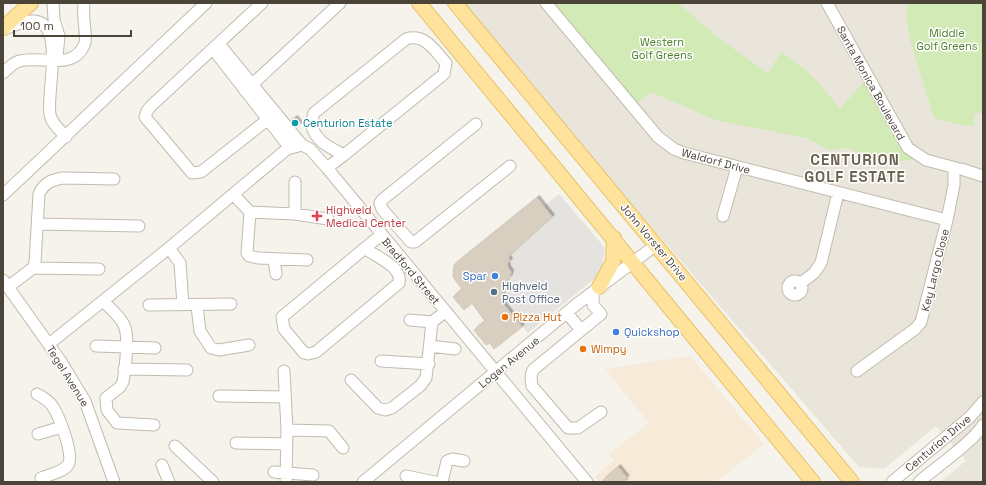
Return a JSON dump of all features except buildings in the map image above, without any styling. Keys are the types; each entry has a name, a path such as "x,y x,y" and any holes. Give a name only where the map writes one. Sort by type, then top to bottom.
{"main road":[{"path":"3,29 31,3"},
{"path":"419,3 634,262 813,482"},
{"name":"John Vorster Drive","path":"455,3 852,482"},
{"path":"596,289 614,262 614,238"}],"street":[{"path":"53,3 54,20 59,36 54,62 50,114 53,122 66,137"},
{"path":"3,73 14,63 22,60 54,62 70,60 84,44 84,3"},
{"path":"3,195 206,3"},
{"path":"262,3 216,47 148,108 146,120 192,173 195,174 201,172 272,116"},
{"path":"249,89 340,3"},
{"name":"Waldorf Drive","path":"546,3 665,144 684,153 947,220"},
{"name":"Santa Monica Boulevard","path":"827,3 908,148 920,158 943,166 957,174 980,175"},
{"path":"3,29 31,21 43,25 51,37 54,62"},
{"path":"327,168 444,74 446,63 425,40 412,37 406,39 314,113 311,124 318,140 324,145 344,154"},
{"path":"216,47 272,116 290,148"},
{"name":"Bradford Street","path":"272,116 302,145 310,149 327,168 587,482"},
{"path":"476,124 382,200 380,203 382,209 411,242 417,241 510,166"},
{"path":"49,344 169,248 290,148 302,145"},
{"path":"723,216 737,167"},
{"name":"Key Largo Close","path":"857,371 915,329 921,322 957,174"},
{"path":"33,268 36,259 39,194 42,188 50,181 63,178 114,179"},
{"path":"295,182 295,214"},
{"path":"801,283 814,272 821,263 838,193"},
{"path":"233,194 250,212 295,214 328,219"},
{"path":"250,212 248,254 251,257 307,260"},
{"path":"38,224 139,226"},
{"path":"365,248 373,255 386,260 398,274 398,283 316,352 308,354 304,353 284,328 282,317 365,248 397,227"},
{"name":"Logan Avenue","path":"363,482 596,289 656,245"},
{"path":"169,248 180,263 183,305"},
{"path":"274,259 276,274"},
{"path":"6,283 33,268 99,269"},
{"name":"Tegel Avenue","path":"6,283 49,344 85,401 114,482"},
{"path":"596,289 593,304 601,314 532,371 532,386 571,429 582,426 602,412"},
{"path":"103,301 123,323 126,330 127,347 122,385 106,398 108,413 117,423 154,425"},
{"path":"150,305 197,306 231,304"},
{"path":"197,306 200,331 211,348 219,350 249,345"},
{"path":"410,320 432,322 445,312"},
{"path":"567,313 581,330"},
{"path":"351,380 373,404 385,410 392,408 424,382 428,374 432,322"},
{"path":"96,346 155,348"},
{"path":"430,346 455,349"},
{"path":"381,361 429,364"},
{"path":"124,369 187,370"},
{"path":"284,370 287,430 287,477"},
{"path":"36,394 48,401 54,407 62,427 70,460 58,477 41,478"},
{"path":"219,396 285,397"},
{"name":"Centurion Drive","path":"892,482 970,417 983,402"},
{"path":"533,416 548,405"},
{"path":"970,417 982,429"},
{"path":"38,434 62,427"},
{"name":"Centurion Drive","path":"919,482 982,429"},
{"path":"287,430 329,431 343,448"},
{"path":"236,443 287,444"},
{"path":"175,446 213,482"},
{"path":"442,482 447,460 452,459 464,461"},
{"path":"162,466 169,482"},
{"path":"274,472 287,477 314,474"},
{"path":"406,476 435,482"}],"shaded area":[{"name":"CENTURION GOLF ESTATE","path":"458,3 983,3 983,482 940,482 966,461 936,426 884,469 859,467"},
{"path":"559,194 605,248 601,273 528,333 503,304 506,301 502,295 506,290 506,281 510,277 511,273 507,264 510,261 508,257 552,217 544,206"},
{"path":"690,356 764,444 716,482 599,482 595,477 614,460 609,454 649,423 605,369"}],"green space":[{"name":"Western Golf Greens","path":"546,3 678,3 721,40 768,73 781,52 798,64 813,78 827,92 840,109 868,77 920,158 897,162 870,158 847,148 829,150 806,138 715,120 651,92 633,107"},
{"name":"Middle Golf Greens","path":"908,3 983,3 983,112 974,114 974,126 957,124 934,118 911,43 906,17"}],"place":[{"name":"Centurion Estate","path":"295,123"},
{"name":"Highveld Medical Center","path":"317,216"},
{"name":"Spar","path":"495,276"},
{"name":"Highveld Post Office","path":"494,292"},
{"name":"Pizza Hut","path":"505,317"},
{"name":"Quickshop","path":"616,332"},
{"name":"Wimpy","path":"583,349"}],"district":[{"name":"CENTURION GOLF ESTATE","path":"855,168"}]}
